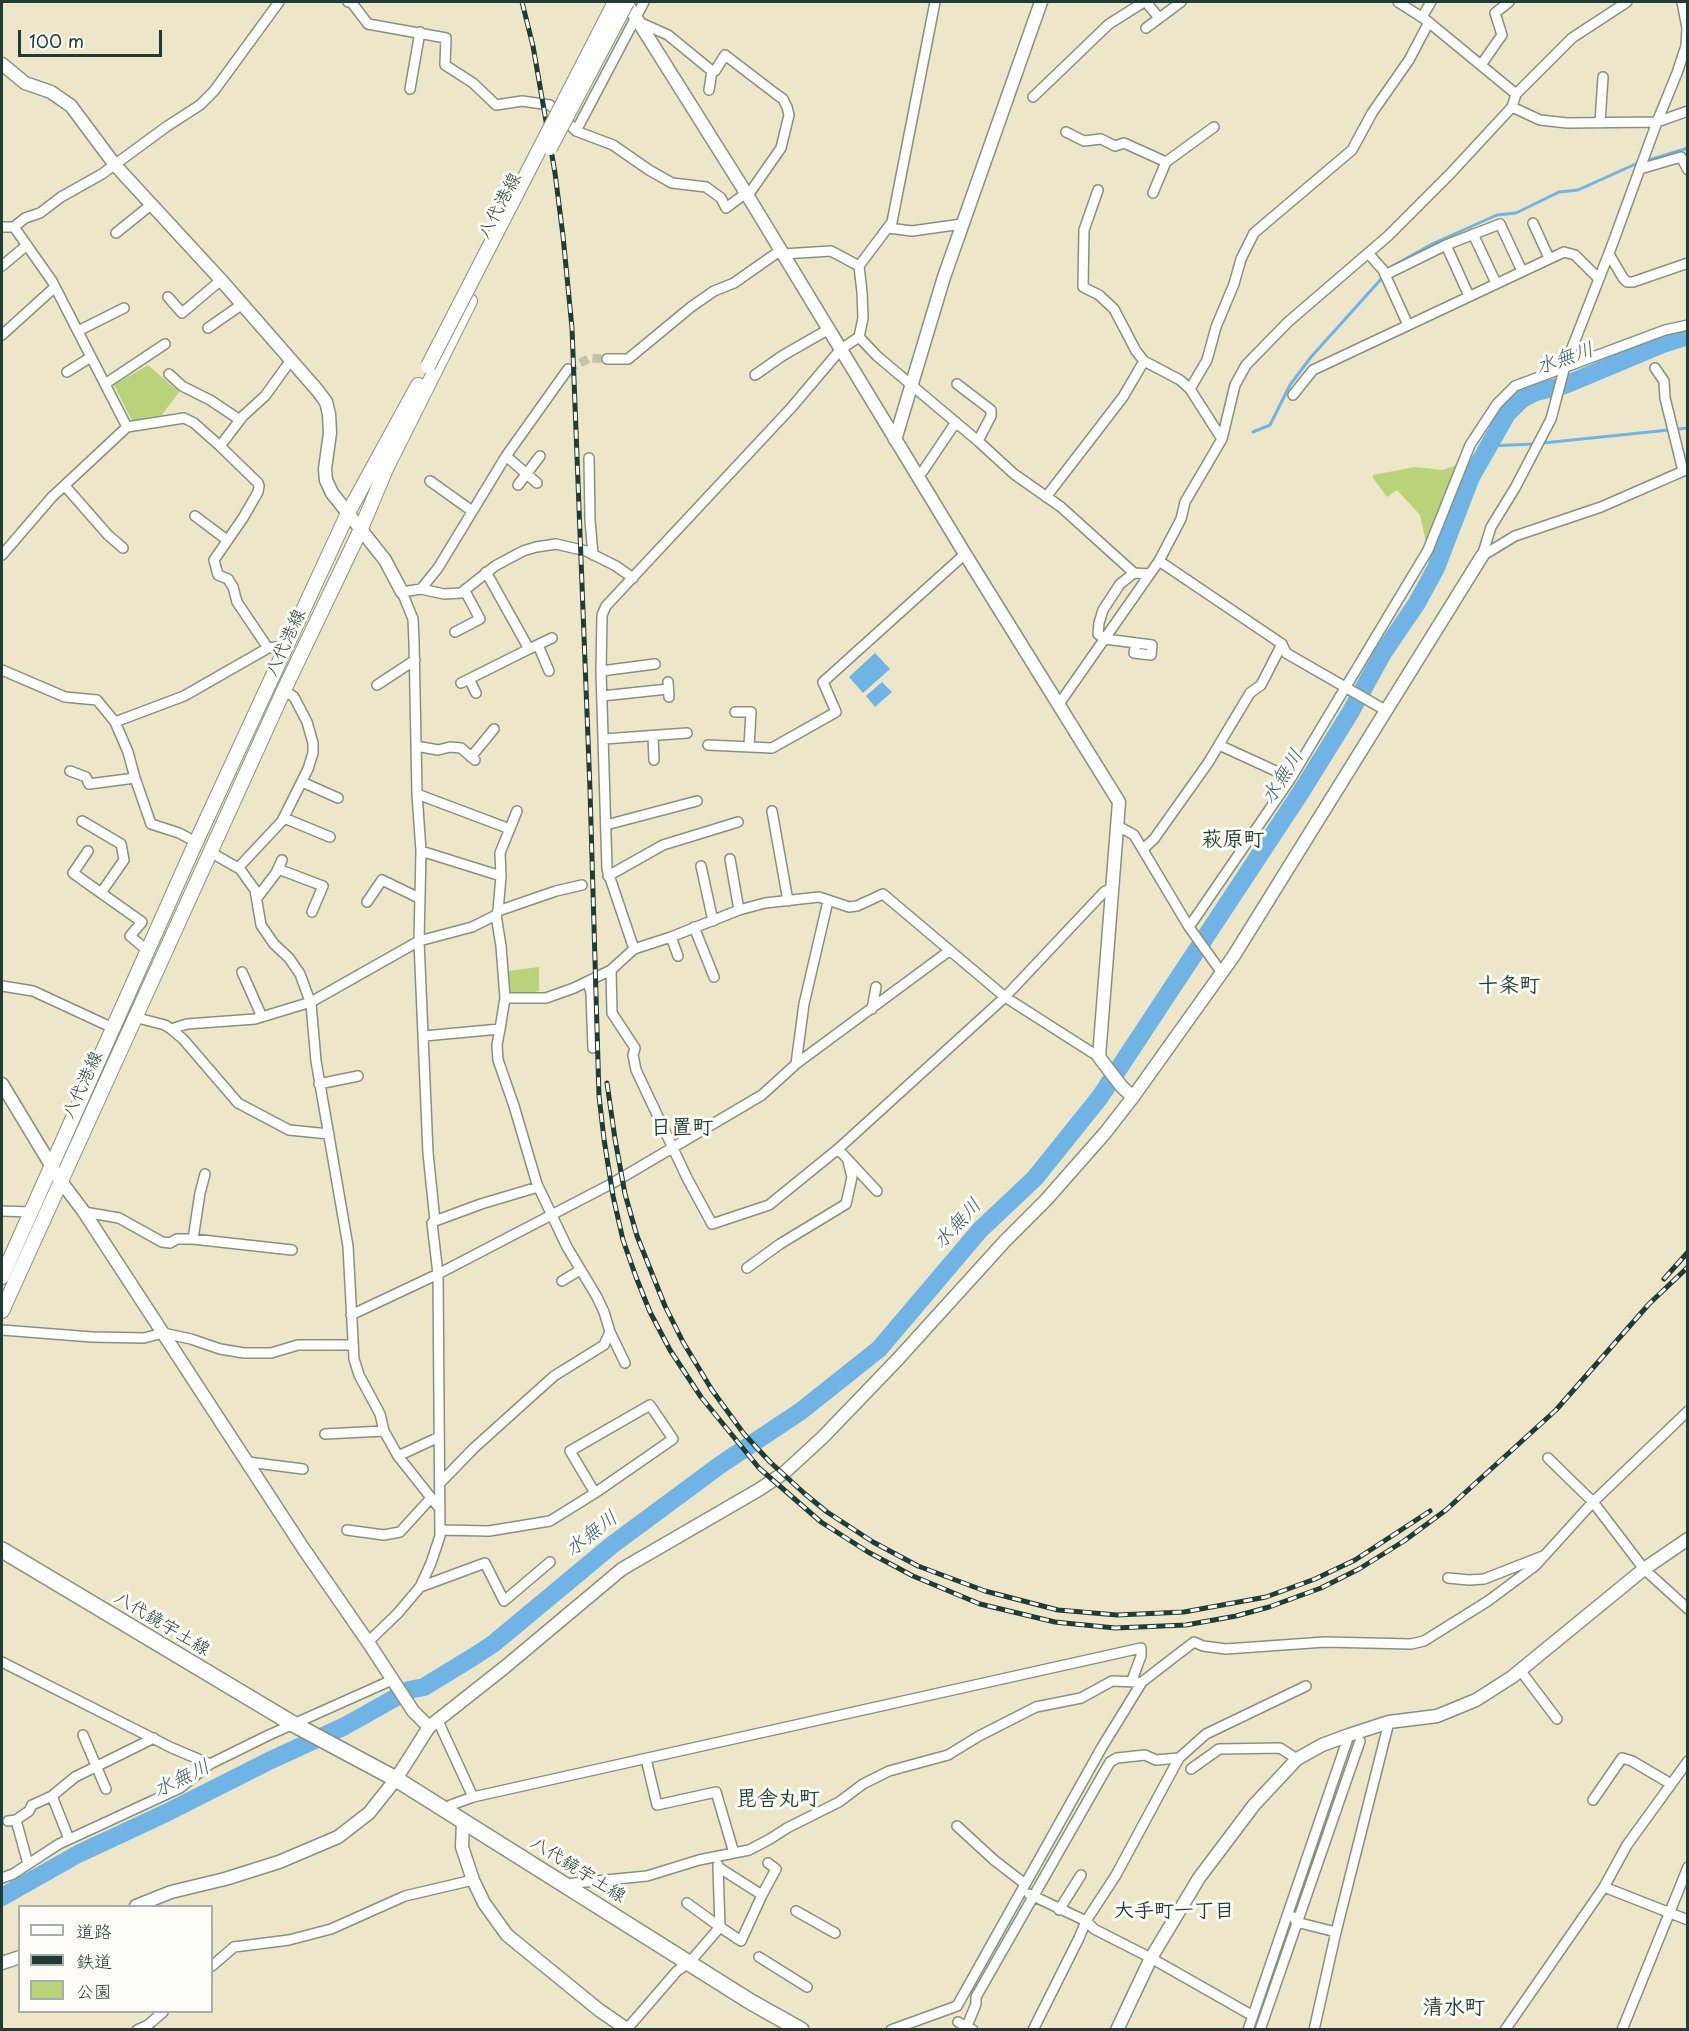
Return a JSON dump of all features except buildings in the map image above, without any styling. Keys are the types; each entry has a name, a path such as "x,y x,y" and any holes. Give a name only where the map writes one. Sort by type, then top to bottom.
{"main road":[{"name":"八代港線","path":"2,1277 196,842 348,513 428,366 615,2"},
{"name":"八代港線","path":"2,1311 284,690 360,531 386,469 470,301 626,2"},
{"name":"八代鏡宇土線","path":"2,1550 299,1727 396,1779 751,2002 801,2030"}],"street":[{"path":"2,227 14,227 25,218 40,213 61,197 115,165 200,105 214,91 279,2"},
{"path":"348,2 352,3 368,24 447,38 445,64 473,83 496,105 522,101 550,105 576,131 613,145 672,183 706,187 721,198 726,208 751,191 781,148 789,115 783,99 725,55 715,71 712,71"},
{"path":"626,2 746,193 895,440 1119,802 1103,1062"},
{"path":"576,131 644,2"},
{"path":"634,949 608,876 601,671 602,615 606,606 791,408 842,349 858,337 863,318 859,266 888,228 898,197 935,2"},
{"path":"895,440 944,277 1041,2"},
{"path":"1033,97 1108,24 1145,2 1159,18"},
{"path":"1146,28 1181,2"},
{"path":"1398,2 1425,19 1516,94"},
{"path":"1190,389 1207,360 1216,327 1234,284 1240,259 1254,233 1352,150 1372,113 1409,60 1431,2"},
{"path":"1481,65 1502,35 1495,13 1509,2"},
{"path":"1059,704 1160,561 1181,519 1185,502 1222,439 1235,385 1246,365 1288,322 1388,236 1450,174 1512,107 1516,94 1572,38 1627,2"},
{"path":"139,1905 171,1893 225,1880 279,1862 338,1837 369,1813 434,1724 545,1635 621,1569 760,1489 785,1472 806,1453 898,1359 1105,1133 1222,973 1482,556 1491,527 1533,456 1551,419 1564,370 1677,73 1686,46 1687,23 1682,2"},
{"path":"635,18 642,24 668,35 712,71"},
{"path":"410,89 420,32"},
{"path":"2,64 26,83 51,92 71,106 115,165 221,280 326,402 330,434 325,469 326,480 332,493 360,531 385,560 413,619 417,794 421,851 419,941 428,1153 435,1221 432,1224 438,1274 440,1530 431,1563 420,1587 398,1613 368,1642"},
{"path":"709,90 712,71"},
{"path":"1599,123 1603,77"},
{"path":"1512,107 1540,120 1567,123 1657,122 1688,111"},
{"path":"1153,193 1166,162 1214,127"},
{"path":"1066,132 1084,141 1101,139 1115,146 1124,143 1166,162"},
{"path":"1640,169 1681,157 1688,170"},
{"path":"1098,190 1084,230 1083,287 1099,295 1114,309 1136,351 1144,361 1180,380 1190,389 1222,439"},
{"path":"116,233 152,204"},
{"path":"1533,223 1548,258"},
{"path":"888,228 912,231 962,224"},
{"path":"1386,275 1446,245 1500,224 1522,271"},
{"path":"14,227 55,287 127,427"},
{"path":"1473,234 1496,283"},
{"path":"2,266 27,245"},
{"path":"1446,245 1469,296"},
{"path":"607,359 628,359 714,291 734,283 782,252 831,251 859,266"},
{"path":"1293,395 1313,370 1548,258 1564,252 1575,255 1599,279"},
{"path":"1368,253 1386,275 1408,325"},
{"path":"1609,254 1627,282 1688,263"},
{"path":"168,297 182,313 221,280"},
{"path":"2,335 55,287"},
{"path":"208,328 241,304"},
{"path":"78,331 124,308"},
{"path":"1191,930 1291,778 1428,550 1470,445 1491,411 1515,386 1564,370 1665,330 1688,325"},
{"path":"755,375 782,356 829,329"},
{"path":"858,337 1014,474 1069,515 1134,573 1150,574"},
{"path":"105,384 165,344"},
{"path":"67,372 91,357"},
{"path":"220,446 240,420 265,396 291,360"},
{"path":"1046,497 1123,397 1144,361"},
{"path":"421,588 438,568 506,456 568,369"},
{"path":"1482,556 1515,537 1601,507 1685,470 1665,398 1664,381 1655,369"},
{"path":"169,374 182,386 210,400 240,420"},
{"path":"957,384 991,410 991,416 978,441"},
{"path":"2,555 44,506 127,427 184,418 194,423 258,483 259,486 243,518 214,560 218,575 228,579 237,602 268,648"},
{"path":"916,474 924,471 956,422"},
{"path":"506,456 537,483"},
{"path":"518,485 540,456"},
{"path":"589,458 593,555"},
{"path":"430,482 472,511"},
{"path":"65,486 108,535 123,548"},
{"path":"195,516 227,540"},
{"path":"402,592 421,588 454,595 465,591 486,572 523,551 556,544 580,549 616,566 633,578"},
{"path":"708,745 772,748 836,712 823,682 965,554"},
{"path":"1160,561 1282,644 1286,653 1385,710"},
{"path":"486,572 549,671"},
{"path":"1134,573 1120,584 1103,610 1098,634 1105,639 1136,643"},
{"path":"455,632 480,619 465,591"},
{"path":"476,693 465,681 552,638"},
{"path":"1143,849 1154,838 1219,745 1250,693 1261,685 1282,644"},
{"path":"115,722 184,696 268,648 276,647 284,653"},
{"path":"377,685 415,660"},
{"path":"601,671 655,664"},
{"path":"2,670 65,697 97,700 115,722 128,752 152,824 179,833 196,842"},
{"path":"602,696 633,696 668,689"},
{"path":"238,868 284,818 313,753 313,743 307,722 294,697 284,690"},
{"path":"735,712 750,712 749,747"},
{"path":"416,746 438,750 450,747 461,748 473,758 494,729"},
{"path":"653,736 654,760"},
{"path":"603,739 682,736"},
{"path":"1219,745 1291,778"},
{"path":"70,771 86,777 89,784 135,778"},
{"path":"302,782 338,798"},
{"path":"417,794 510,829"},
{"path":"606,825 691,800"},
{"path":"771,810 788,901"},
{"path":"517,811 500,854 501,876 497,913 505,998 497,1045 498,1060 538,1187 567,1247 604,1312 610,1332 625,1363"},
{"path":"284,818 330,837"},
{"path":"89,821 121,844 124,860 101,892"},
{"path":"608,876 663,845 738,822"},
{"path":"1118,826 1134,835 1191,930 1222,973"},
{"path":"88,850 73,873 141,922 130,936 148,951"},
{"path":"421,851 501,876"},
{"path":"210,852 238,868 255,890 261,925 273,944 289,958 300,974 310,1002 319,1084 348,1246 352,1344 359,1375 380,1414 384,1431 398,1456 440,1509"},
{"path":"730,859 739,910"},
{"path":"256,898 280,865 323,886"},
{"path":"700,866 713,921"},
{"path":"312,912 327,875"},
{"path":"367,902 382,880 419,898"},
{"path":"171,1029 187,1024 255,1019 310,1002 419,941 472,927 497,913 556,891 582,885"},
{"path":"610,970 612,1013 635,1048 633,1055 636,1070 687,1178 712,1224 769,1205 838,1149 1005,997 1104,892 1113,887"},
{"path":"505,998 546,998 588,982 610,970 634,949 739,910 765,903 819,897 849,907 857,906 883,894 1005,997 1103,1062 1122,1087 1133,1097"},
{"path":"796,1064 804,1004 828,901"},
{"path":"694,927 714,977"},
{"path":"671,937 678,956"},
{"path":"351,1315 438,1274 552,1215 674,1148 762,1095 796,1064 950,951"},
{"path":"242,972 262,1017"},
{"path":"588,982 591,993 593,1048"},
{"path":"2,986 33,992 113,1028"},
{"path":"872,1009 876,987"},
{"path":"134,1017 165,1025 171,1029 183,1039 238,1103 289,1130 329,1134"},
{"path":"424,1036 500,1029"},
{"path":"319,1084 358,1076"},
{"path":"2,1084 60,1180 84,1212 394,1683 413,1711 434,1724 473,1797"},
{"path":"838,1149 877,1191"},
{"path":"747,1268 780,1244 846,1204 852,1177 848,1161"},
{"path":"193,1239 205,1174"},
{"path":"435,1221 538,1187"},
{"path":"2,1211 30,1212"},
{"path":"84,1212 119,1218 162,1242 193,1239 292,1250"},
{"path":"562,1281 580,1270"},
{"path":"2,1330 92,1337 144,1338 163,1333 244,1353 271,1353 298,1345 352,1344"},
{"path":"440,1483 474,1448 554,1376 604,1345 610,1332"},
{"path":"440,1530 489,1531 550,1521 595,1493 673,1439 650,1405 570,1451 595,1493"},
{"path":"565,1884 647,1876 716,1856 749,1850 840,1802 863,1784 889,1771 948,1755 979,1736 1036,1707 1081,1698 1112,1681 1137,1681 1194,1642 1203,1646 1226,1649 1325,1642 1411,1644 1424,1641 1488,1601 1535,1566 1593,1502 1688,1411"},
{"path":"325,1434 384,1431"},
{"path":"398,1456 439,1437"},
{"path":"1548,1458 1593,1502 1644,1569 1688,1609"},
{"path":"248,1462 303,1469"},
{"path":"347,1530 384,1535 400,1532 431,1498"},
{"path":"1117,2030 1151,1958 1199,1878 1254,1805 1297,1759 1322,1745 1354,1738 1389,1722 1437,1716 1476,1700 1520,1670 1644,1569 1688,1539"},
{"path":"1449,1578 1484,1579 1545,1555"},
{"path":"420,1587 485,1563 501,1604 550,1562"},
{"path":"446,1811 451,1805 473,1797 1141,1648 1137,1681 957,2006 891,2030"},
{"path":"2,1662 210,1764"},
{"path":"1520,1670 1557,1719"},
{"path":"2,1878 14,1874 69,1839 180,1788 210,1764 268,1735 299,1727 394,1683"},
{"path":"1033,2030 1086,1921 1116,1875 1179,1758 1206,1734 1306,1686"},
{"path":"1314,2030 1336,1932 1389,1722"},
{"path":"1206,1734 1219,1749"},
{"path":"83,1735 106,1789"},
{"path":"28,1864 12,1821 29,1811 32,1805 52,1796 75,1778 154,1738"},
{"path":"1248,2030 1286,1918 1354,1738"},
{"path":"1260,2030 1354,1738"},
{"path":"1191,1769 1219,1749 1280,1748 1297,1759"},
{"path":"966,2026 976,2004 976,1997 1110,1762 1117,1758 1145,1755 1156,1760 1179,1758"},
{"path":"646,1758 657,1805 716,1792 734,1853"},
{"path":"1593,1800 1622,1758 1632,1761 1671,1784"},
{"path":"1505,2030 1604,1887 1627,1845 1688,1761"},
{"path":"52,1796 69,1839"},
{"path":"463,1821 462,1847 472,1880 484,1903 507,1935 599,2010 628,2029 676,1971 689,1963 720,1927 716,1856"},
{"path":"957,1826 1033,1897 1086,1921 1094,1929 1151,1958 1253,2016"},
{"path":"687,1903 741,1941 776,1869 768,1863"},
{"path":"718,1867 762,1895"},
{"path":"1622,2030 1688,1867"},
{"path":"1059,1910 1081,1875"},
{"path":"213,1965 234,1947 289,1940 331,1929 405,1896 472,1880"},
{"path":"1604,1887 1688,1920"},
{"path":"796,1911 835,1933"},
{"path":"1286,1918 1294,1917 1296,1922 1336,1932"},
{"path":"759,1957 807,1987"},
{"path":"2,1963 18,1959"},
{"path":"137,2030 148,2025 162,2013"}],"green space":[{"path":"148,365 179,392 162,415 132,421 114,385"},
{"path":"1457,465 1427,547 1420,515 1397,490 1387,497 1373,475 1415,467 1443,470"},
{"path":"539,967 539,991 524,994 508,992 507,971"}],"water":[{"path":"875,653 890,669 863,693 849,677"},
{"path":"882,682 892,692 875,707 866,696"}],"waterway":[{"path":"1646,161 1688,148"},
{"path":"1391,267 1432,244 1497,215 1516,213 1559,192 1578,190 1640,162"},
{"path":"1253,432 1270,425 1290,385 1311,357 1383,277"},
{"name":"水無川","path":"2,1897 78,1854 345,1726 409,1690 424,1687 473,1657 493,1644 612,1545 720,1465 801,1411 879,1349 980,1230 1035,1178 1100,1097 1301,792 1350,713 1383,653 1417,603 1436,568 1471,477 1507,414 1522,399 1536,392 1565,385 1663,344 1688,336"},
{"path":"1543,443 1688,428"},
{"path":"1488,446 1534,444"}],"tunnel":[{"path":"568,369 590,358 607,359"}],"railway":[{"path":"522,2 533,46 555,173 572,328 599,1096 613,1196 623,1240 636,1277 650,1312 670,1350 701,1397 759,1468 821,1522 868,1552 913,1576 980,1604 1055,1622 1115,1628 1186,1625 1236,1616 1321,1588 1359,1569 1404,1541 1446,1510 1556,1410 1649,1304 1688,1267"},
{"path":"607,1083 625,1194 637,1236 665,1306 683,1342 712,1390 744,1434 805,1494 827,1512 873,1542 918,1566 985,1591 1058,1610 1117,1615 1184,1612 1266,1597 1315,1579 1355,1560 1430,1511"},
{"path":"1664,1279 1688,1252"}],"district":[{"name":"萩原町","path":"1233,840"},
{"name":"十条町","path":"1509,986"},
{"name":"日置町","path":"682,1128"},
{"name":"毘舎丸町","path":"778,1799"},
{"name":"大手町一丁目","path":"1174,1911"},
{"name":"清水町","path":"1454,2008"}]}
